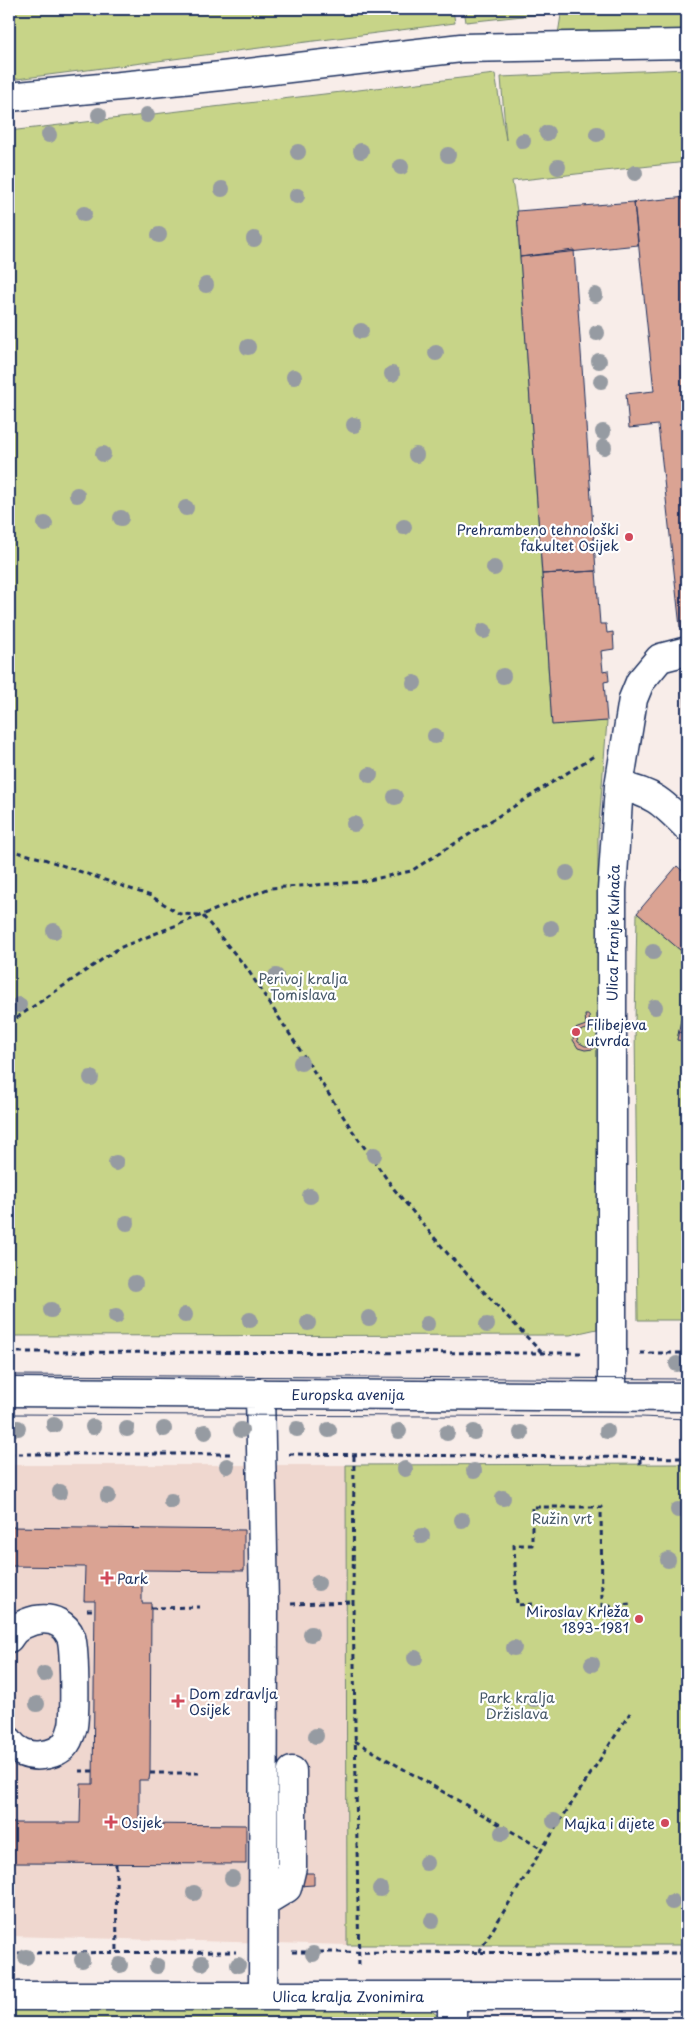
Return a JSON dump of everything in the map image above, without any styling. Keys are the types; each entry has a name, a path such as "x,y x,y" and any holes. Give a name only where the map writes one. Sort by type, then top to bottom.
{"street":[{"path":"9,97 222,76 461,48 687,44"},
{"name":"Ulica Franje Kuhača","path":"612,1396 612,890 619,786 625,738 633,700 640,682 660,658 687,651"},
{"path":"619,786 657,798 687,827"},
{"name":"Europska avenija","path":"9,1392 687,1397"},
{"path":"260,1393 264,1605 263,1995"},
{"path":"9,1638 13,1631 22,1624 33,1620 47,1619 61,1624 71,1637 73,1652 73,1726 67,1742 53,1753 39,1756 25,1754 13,1747 9,1741"},
{"path":"264,1902 287,1888 292,1867 292,1771"},
{"name":"Ulica kralja Zvonimira","path":"9,1996 358,1996 452,2010 687,1996"}],"path":[{"path":"9,1023 119,948 270,888 360,882 411,871 555,779 625,738"},
{"path":"9,850 44,859 151,896 180,914 202,915 246,967 352,1130 394,1189 448,1254 542,1353"},
{"path":"9,1352 687,1353"},
{"path":"9,1454 687,1458"},
{"path":"354,1456 354,1741 359,1952 358,1996"},
{"path":"640,1458 640,1464"},
{"path":"533,1604 517,1605 514,1545 532,1544 532,1507 601,1507 602,1607 630,1604"},
{"path":"264,1605 353,1602"},
{"path":"151,1608 198,1607"},
{"path":"479,1952 542,1849 630,1713"},
{"path":"354,1741 542,1849"},
{"path":"150,1773 199,1773"},
{"path":"116,1864 116,1953"},
{"path":"9,1953 687,1953"}],"shaded area":[{"name":"Dom zdravlja Osijek","path":"9,1465 346,1465 347,1945 9,1936"}],"green space":[{"path":"9,9 453,9 455,23 9,80"},
{"path":"464,9 551,9 551,13 466,22"},
{"path":"562,9 687,9 687,32 558,34"},
{"name":"Perivoj kralja Tomislava","path":"687,69 687,162 512,181 517,211 552,724 607,721 598,837 597,1329 570,1335 9,1336 9,131 495,74 506,140 501,77"},
{"path":"637,913 687,956 687,998 677,1040 687,1042 687,1320 638,1320 635,1024"},
{"name":"Park kralja Držislava","path":"687,1464 687,1945 347,1945 346,1465"},
{"path":"427,2008 440,2017 440,2023 9,2023 9,2010"}],"building":[{"path":"687,197 687,627 680,627 658,425 629,428 626,394 654,391 634,202"},
{"path":"634,202 638,245 520,257 517,211"},
{"path":"574,250 596,571 542,574 520,257"},
{"path":"596,571 600,624 606,624 607,633 613,632 614,649 601,651 603,671 608,670 609,681 604,682 607,721 552,725 542,574"},
{"path":"687,683 687,740 684,685"},
{"path":"677,866 687,875 687,956 637,913"},
{"path":"683,1010 687,1011 687,1042 677,1040"},
{"name":"Filibejeva utvrda","path":"585,1015 589,1015 590,1028 580,1031 577,1037 578,1042 589,1046 596,1041 599,1045 593,1049 585,1050 578,1048 573,1040 575,1029 586,1025"},
{"path":"9,1527 244,1530 244,1571 142,1570 142,1603 151,1603 150,1773 149,1780 139,1780 139,1824 246,1825 246,1864 9,1863 9,1823 80,1823 81,1784 93,1784 95,1601 84,1601 85,1567 9,1566"},
{"path":"298,1873 314,1873 314,1885 298,1886"}],"tram line":[{"path":"9,1375 687,1379"},
{"path":"9,1414 641,1417 687,1419"}],"place":[{"name":"Prehrambeno tehnološki fakultet Osijek","path":"629,537"},
{"name":"Filibejeva utvrda","path":"576,1032"},
{"name":"Park","path":"107,1578"},
{"name":"Miroslav Krleža 1893-1981","path":"639,1619"},
{"name":"Dom zdravlja Osijek","path":"178,1701"},
{"name":"Osijek","path":"111,1822"},
{"name":"Majka i dijete","path":"665,1823"}],"park label":[{"name":"Ružin vrt","path":"562,1518"}]}
